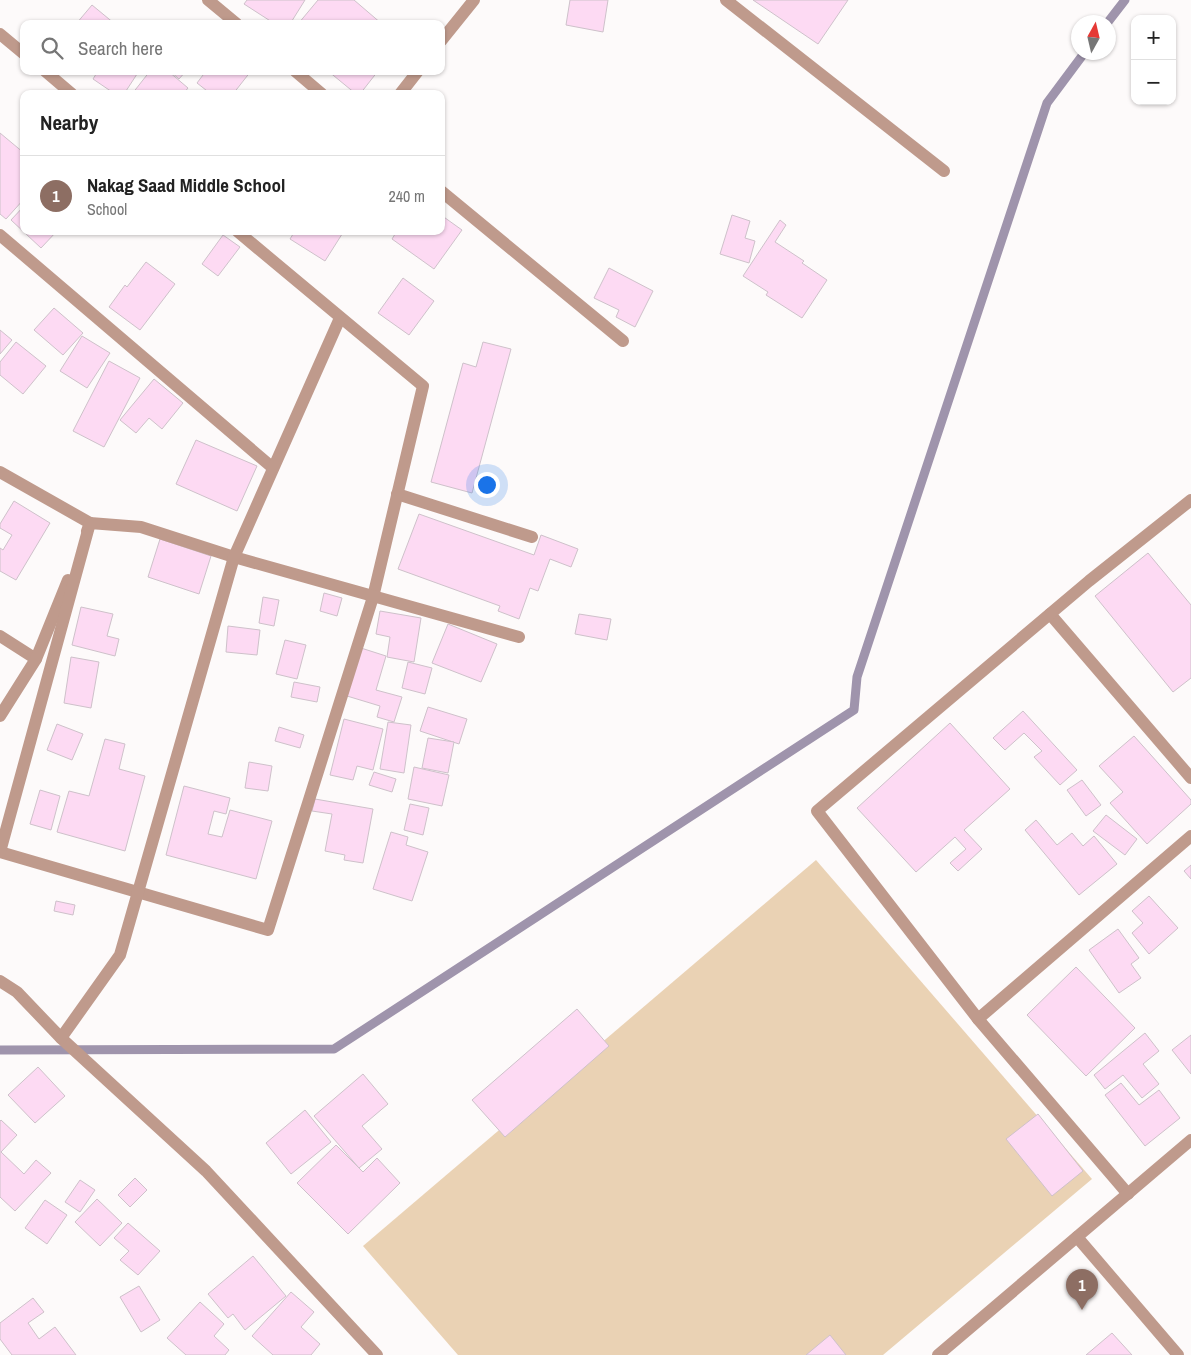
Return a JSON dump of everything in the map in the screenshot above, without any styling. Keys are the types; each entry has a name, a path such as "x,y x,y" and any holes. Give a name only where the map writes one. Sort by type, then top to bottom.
{"street":[{"path":"208,0 232,20"},
{"path":"445,36 474,0"},
{"path":"726,0 944,171"},
{"path":"0,34 20,51"},
{"path":"50,75 67,90"},
{"path":"300,75 317,90"},
{"path":"403,90 415,75"},
{"path":"445,194 623,341"},
{"path":"0,235 273,468"},
{"path":"90,523 0,852 268,930 373,597 423,386 242,235"},
{"path":"61,1038 120,955 234,557 340,318"},
{"path":"0,472 90,523 141,527 234,557 519,637"},
{"path":"397,494 532,538"},
{"path":"1128,1194 978,1019 817,811 1089,581 1191,500"},
{"path":"0,716 36,659 90,523"},
{"path":"1050,614 1191,778"},
{"path":"0,636 36,659"},
{"path":"978,1019 1191,836"},
{"path":"0,981 17,992 61,1038 206,1171 378,1355"},
{"path":"938,1355 1191,1140"},
{"path":"1077,1237 1178,1355"}],"shaded area":[{"path":"816,860 1092,1179 883,1355 458,1355 363,1246"}],"building":[{"path":"247,0 305,0 292,20 269,20 244,4"},
{"path":"318,0 354,0 377,20 301,20"},
{"path":"570,0 608,0 603,32 566,25"},
{"path":"753,0 848,0 818,44"},
{"path":"92,5 110,20 79,20"},
{"path":"96,75 136,75 127,90 109,90 93,79"},
{"path":"147,75 173,75 188,88 186,90 135,90"},
{"path":"174,75 182,75 179,79"},
{"path":"203,75 248,75 236,90 206,90 197,83"},
{"path":"333,75 375,75 363,90 351,90"},
{"path":"0,133 20,150 20,203 6,219 0,214"},
{"path":"20,210 20,228 11,220"},
{"path":"732,215 750,221 745,238 755,241 749,263 720,254"},
{"path":"445,218 462,230 434,269 392,239 394,235 445,235"},
{"path":"780,220 786,225 775,242 804,261 802,263 827,280 802,318 766,295 768,292 743,276"},
{"path":"27,235 53,235 41,248"},
{"path":"223,235 240,247 218,276 202,264"},
{"path":"292,235 341,235 325,261 290,239"},
{"path":"146,262 175,284 140,330 109,307 125,285 127,287"},
{"path":"609,268 653,291 635,327 616,317 619,310 594,298"},
{"path":"403,278 434,301 409,335 378,313"},
{"path":"54,308 83,333 63,355 34,330"},
{"path":"0,330 12,340 0,354"},
{"path":"82,336 110,353 87,388 60,371"},
{"path":"16,342 46,366 23,394 0,375 0,362"},
{"path":"483,342 511,349 472,493 431,482 463,363 476,367"},
{"path":"109,361 140,378 104,447 73,431"},
{"path":"154,379 183,403 162,429 149,418 136,433 120,420"},
{"path":"196,440 257,466 237,511 176,484"},
{"path":"14,501 50,523 16,580 0,571 0,548 3,550 12,535 0,528 0,524"},
{"path":"419,514 534,555 541,535 578,549 571,567 550,559 538,591 530,588 519,619 498,611 500,606 398,569"},
{"path":"160,539 211,556 199,594 148,577"},
{"path":"1148,553 1191,605 1191,678 1173,692 1095,596"},
{"path":"324,593 342,598 337,616 320,611"},
{"path":"263,597 279,600 274,626 259,623"},
{"path":"81,607 113,614 107,636 119,639 115,656 72,645"},
{"path":"380,611 421,618 414,662 387,657 390,637 376,634"},
{"path":"579,614 611,619 607,640 575,634"},
{"path":"448,624 497,644 481,682 432,663"},
{"path":"228,626 260,630 257,655 226,652"},
{"path":"285,640 306,645 297,679 276,674"},
{"path":"361,648 386,656 376,690 402,697 394,722 377,717 380,706 347,696"},
{"path":"71,657 99,662 91,708 64,703"},
{"path":"408,662 432,668 425,694 402,688"},
{"path":"294,682 320,687 317,702 291,697"},
{"path":"428,707 467,719 459,744 420,731"},
{"path":"1023,711 1077,770 1060,785 1034,757 1042,751 1024,733 1005,750 993,738"},
{"path":"344,719 383,729 373,770 357,766 353,780 330,775"},
{"path":"388,722 411,725 404,773 380,769"},
{"path":"950,723 1010,789 964,830 982,849 958,871 950,863 966,849 955,837 916,872 857,808"},
{"path":"57,724 83,734 72,760 47,750"},
{"path":"279,727 304,735 300,748 275,741"},
{"path":"1134,736 1191,800 1191,804 1147,844 1110,803 1123,792 1099,766"},
{"path":"428,738 454,742 448,773 422,768"},
{"path":"105,739 125,744 119,769 145,776 125,851 57,832 69,791 89,796"},
{"path":"249,762 272,766 268,791 245,788"},
{"path":"414,767 449,775 442,806 408,799"},
{"path":"374,772 396,779 392,792 369,785"},
{"path":"1082,780 1101,805 1086,816 1067,790"},
{"path":"184,786 230,798 226,814 214,811 208,834 222,837 230,810 272,821 256,879 166,855"},
{"path":"40,790 60,796 51,830 30,824"},
{"path":"315,799 373,809 363,863 344,860 345,855 325,851 332,814 312,811"},
{"path":"410,804 429,808 423,835 404,830"},
{"path":"1106,815 1137,839 1125,855 1093,831"},
{"path":"1036,820 1057,845 1072,833 1083,846 1094,836 1117,864 1079,895 1025,830"},
{"path":"391,832 408,837 406,845 428,852 412,901 373,889"},
{"path":"1191,865 1191,879 1184,871"},
{"path":"1149,896 1178,928 1149,954 1132,933 1143,923 1132,911"},
{"path":"56,901 75,905 73,915 54,911"},
{"path":"1118,929 1139,958 1131,964 1141,978 1119,993 1089,950"},
{"path":"1076,967 1135,1028 1086,1076 1027,1015"},
{"path":"577,1009 609,1046 505,1137 472,1100"},
{"path":"1145,1033 1159,1051 1143,1064 1159,1084 1142,1098 1123,1075 1105,1089 1094,1075"},
{"path":"1191,1035 1191,1074 1172,1050"},
{"path":"38,1067 65,1096 35,1123 8,1095"},
{"path":"363,1074 388,1104 362,1126 382,1149 359,1168 314,1116"},
{"path":"1121,1083 1139,1105 1159,1090 1180,1118 1145,1146 1105,1095"},
{"path":"305,1110 331,1142 291,1174 266,1143"},
{"path":"1038,1114 1083,1171 1052,1196 1006,1139"},
{"path":"1,1120 17,1135 1,1152 24,1174 36,1160 51,1173 15,1211 0,1197"},
{"path":"336,1145 363,1172 377,1158 400,1183 348,1234 297,1183"},
{"path":"135,1178 147,1190 130,1207 118,1195"},
{"path":"80,1180 95,1190 80,1212 65,1202"},
{"path":"97,1199 122,1223 100,1246 75,1222"},
{"path":"45,1200 67,1215 47,1244 25,1228"},
{"path":"128,1223 160,1251 138,1275 120,1260 129,1251 114,1238"},
{"path":"253,1256 286,1296 245,1330 233,1314 228,1318 208,1294"},
{"path":"139,1286 160,1320 141,1332 120,1297"},
{"path":"291,1292 314,1312 301,1327 320,1344 311,1355 273,1355 252,1336"},
{"path":"33,1298 44,1312 28,1323 39,1339 55,1327 76,1355 12,1355 0,1339 0,1323"},
{"path":"200,1302 224,1324 214,1336 229,1350 225,1355 186,1355 167,1338"},
{"path":"1112,1333 1132,1355 1086,1355"},
{"path":"830,1335 846,1355 806,1355"}],"waterway":[{"path":"1113,15 1125,0"},
{"path":"0,1050 334,1049 854,710 857,677 1047,103 1079,60"}],"place":[{"name":"Nakag Saad Middle School","path":"1082,1310"}]}
